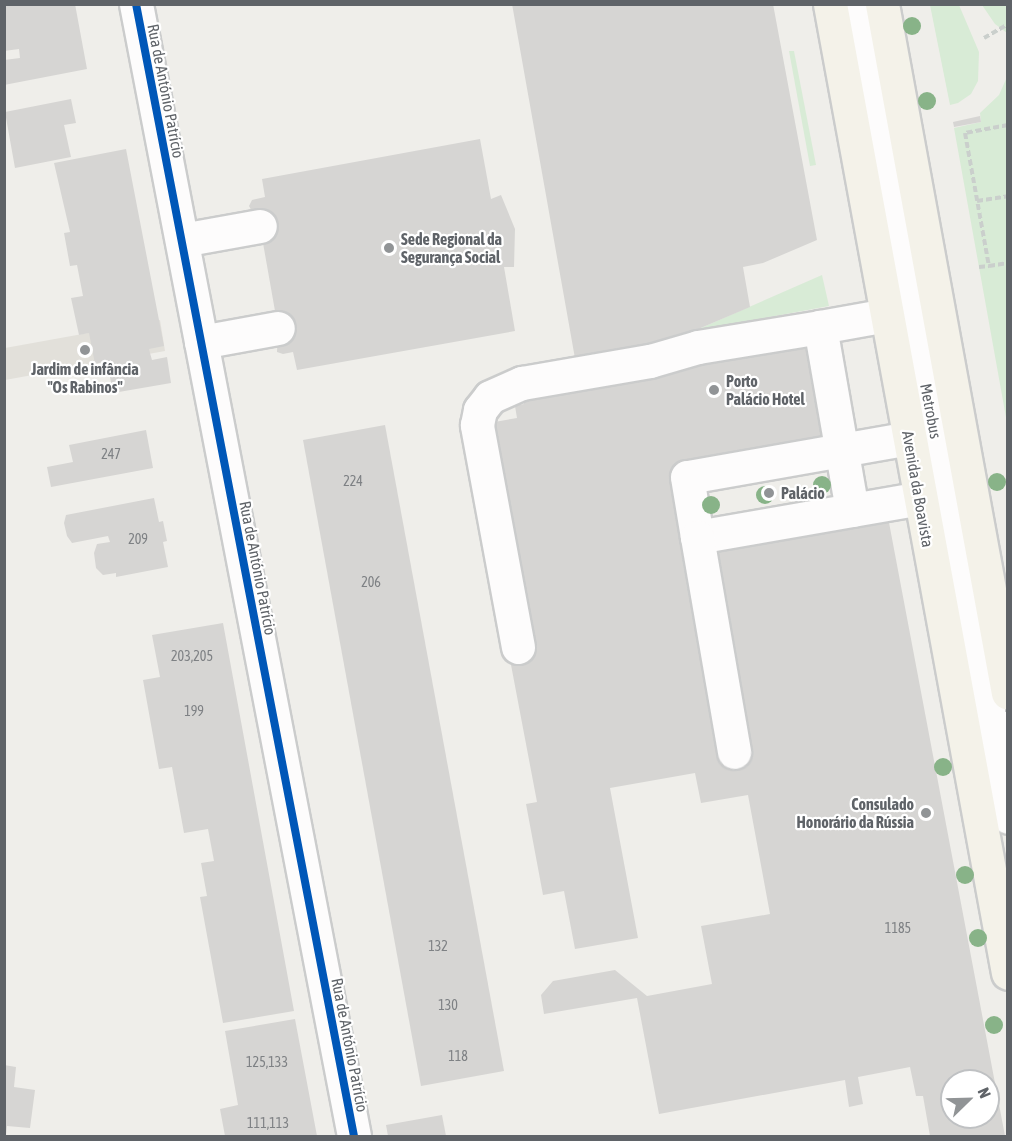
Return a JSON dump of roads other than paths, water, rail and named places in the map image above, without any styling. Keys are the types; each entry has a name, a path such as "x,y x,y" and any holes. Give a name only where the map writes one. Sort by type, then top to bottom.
{"main road":[{"name":"Avenida da Boavista","path":"830,4 920,498 979,615 1008,693"},
{"name":"Avenida da Boavista","path":"882,4 979,615 1008,973"}],"street":[{"name":"Rua de António Patrício","path":"136,4 354,1137"},
{"name":"Metrobus","path":"855,4 979,615 1008,817"},
{"path":"182,240 260,226"},
{"path":"518,647 477,425 480,410 490,397 505,388 593,375 698,347 887,315"},
{"path":"820,327 852,510"},
{"path":"201,342 278,328"},
{"path":"734,752 687,477 909,438"},
{"path":"697,537 920,498"}],"place":[{"name":"Sede Regional da Segurança Social","path":"389,248"},
{"name":"Jardim de infância \"Os Rabinos\"","path":"85,350"},
{"name":"Porto Palácio Hotel","path":"714,390"},
{"name":"Palácio","path":"769,493"},
{"name":"Consulado Honorário da Rússia","path":"926,813"}]}
